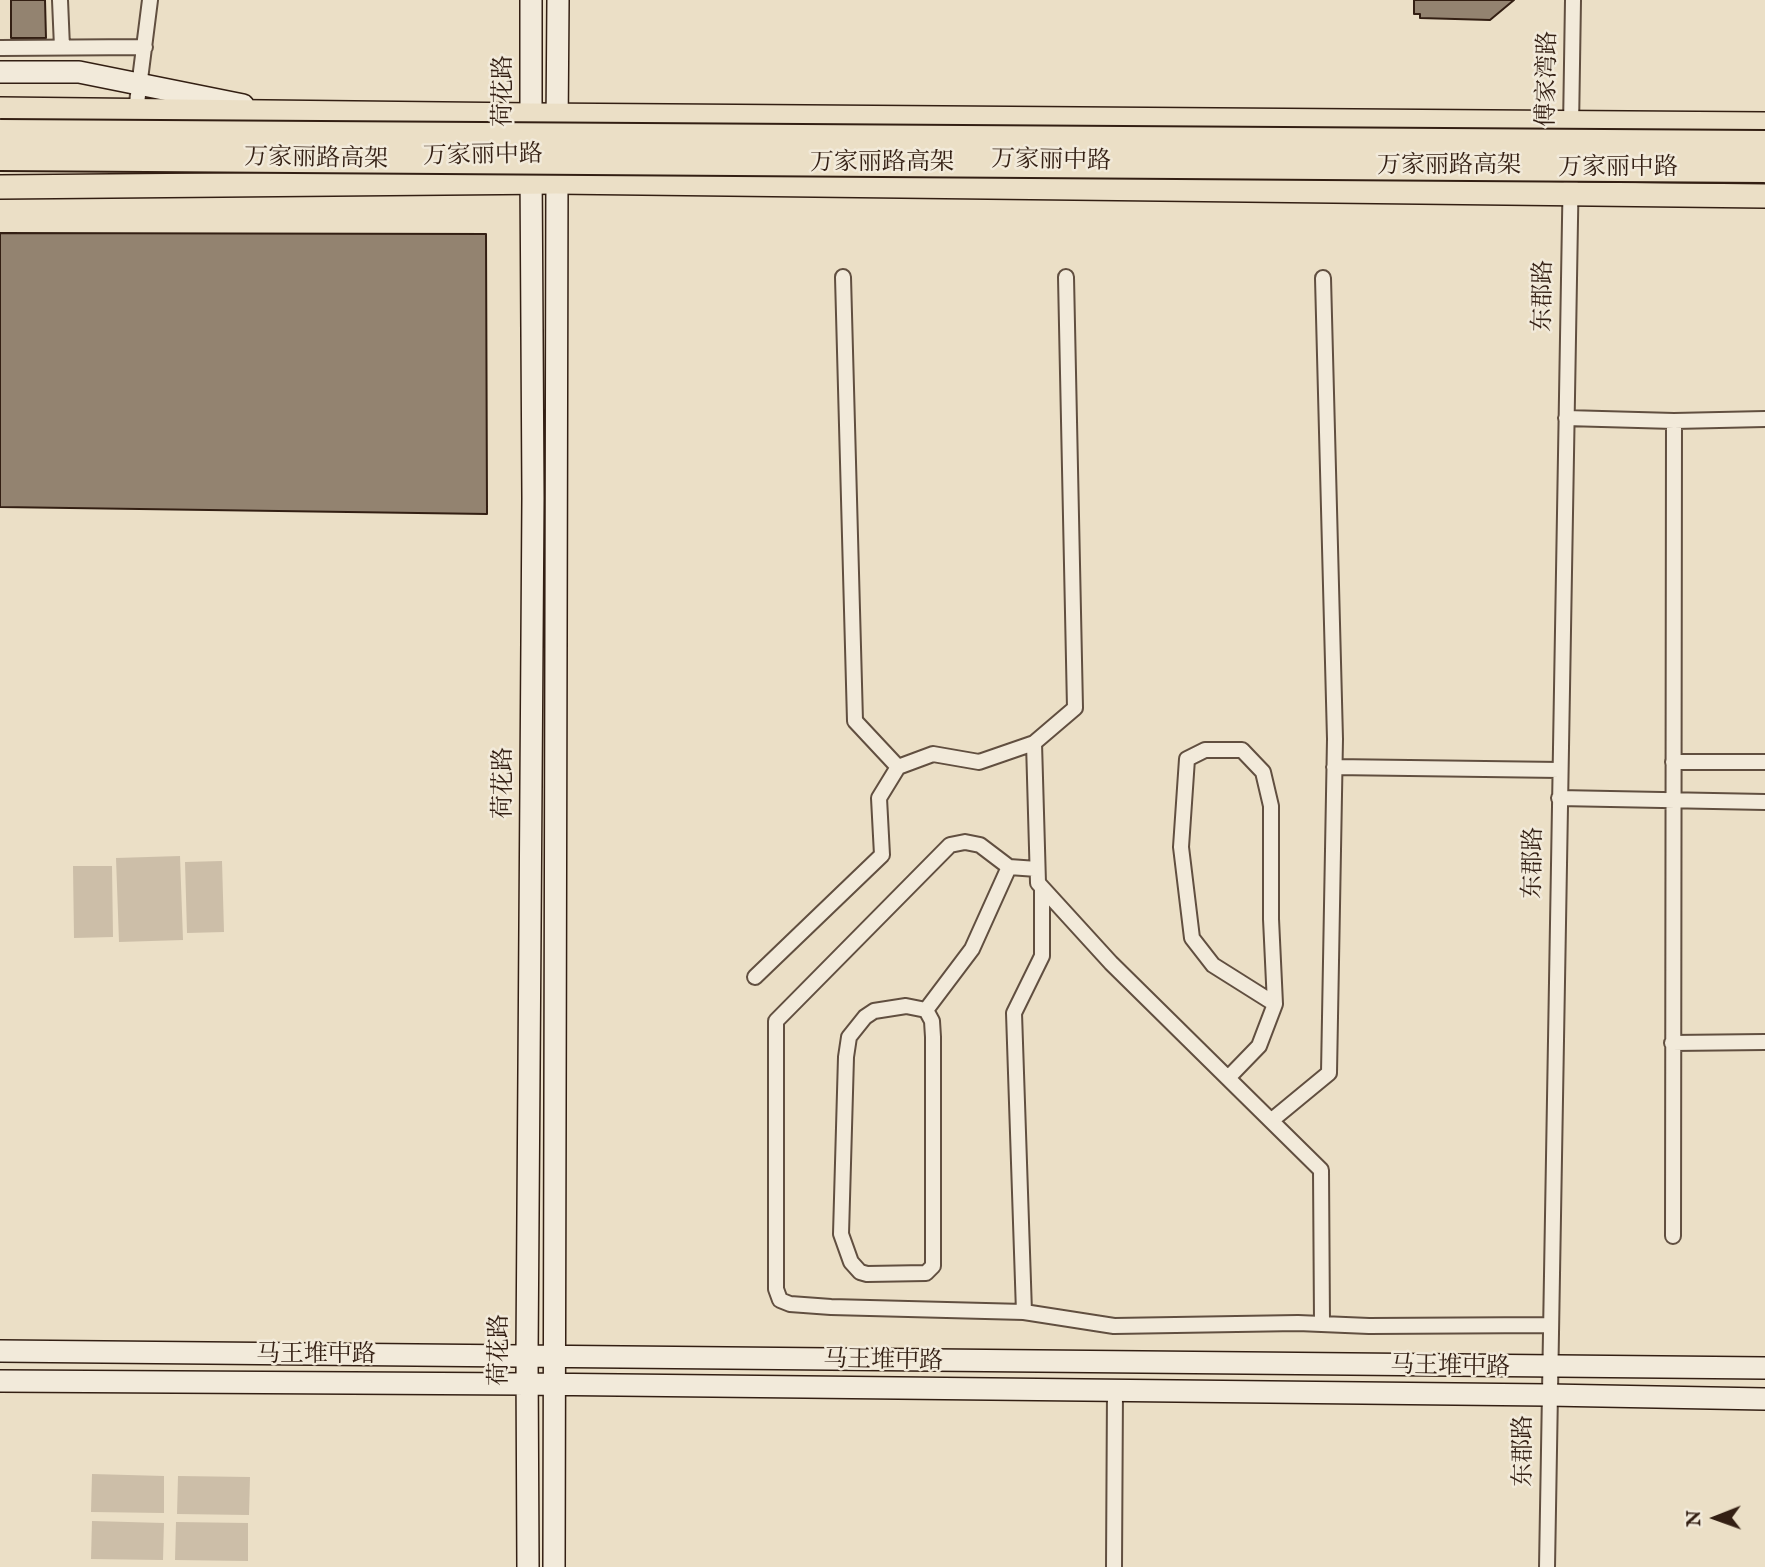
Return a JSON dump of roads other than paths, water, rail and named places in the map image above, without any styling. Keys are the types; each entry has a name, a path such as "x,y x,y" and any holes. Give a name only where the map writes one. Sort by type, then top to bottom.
{"highway":[{"name":"万家丽路高架","path":"0,133 1765,144"},
{"name":"万家丽路高架","path":"0,157 1765,169"}],"main road":[{"name":"荷花路","path":"528,1567 533,498 531,0"},
{"name":"荷花路","path":"554,1567 558,0"},
{"path":"0,72 79,72 280,113"},
{"name":"万家丽中路","path":"0,109 531,116 1765,124"},
{"name":"万家丽中路","path":"0,187 556,182 1765,196"},
{"name":"马王堆中路","path":"0,1351 1765,1368"},
{"name":"马王堆中路","path":"0,1381 527,1384 1765,1399"}],"street":[{"path":"60,0 62,47"},
{"path":"136,111 150,0"},
{"name":"傅家湾路","path":"1571,159 1573,0"},
{"path":"0,48 145,47"},
{"name":"东郡路","path":"1547,1567 1549,1325 1571,159"},
{"path":"843,277 855,720 898,767"},
{"path":"755,977 882,855 879,798 898,767 933,754 979,762 1034,743 1075,708 1066,277"},
{"path":"1272,1120 1329,1073 1334,767 1323,278"},
{"path":"1566,418 1674,421 1765,419"},
{"path":"1673,1236 1674,421"},
{"path":"1034,743 1037,869 1038,883 1042,889 1111,962 1321,1170 1322,1323"},
{"path":"1228,1078 1259,1046 1275,1004 1271,919 1271,806 1263,772 1242,750 1205,750 1187,759 1181,847 1192,938 1213,965 1275,1004"},
{"path":"1673,762 1765,762"},
{"path":"1334,767 1560,770"},
{"path":"1559,798 1765,802"},
{"path":"1037,869 1009,867 980,845 965,842 950,845 776,1021 776,1289 780,1300 790,1304 1024,1312 1114,1326 1322,1323 1369,1326 1549,1325"},
{"path":"926,1010 972,949 1009,867"},
{"path":"1024,1312 1014,1013 1042,956 1042,889"},
{"path":"906,1006 926,1010 932,1021 933,1037 935,1259 933,1266 926,1273 866,1274 860,1272 851,1262 841,1234 846,1057 849,1037 856,1026 874,1012 906,1006"},
{"path":"1672,1043 1765,1042"},
{"path":"1114,1567 1115,1390"}]}
